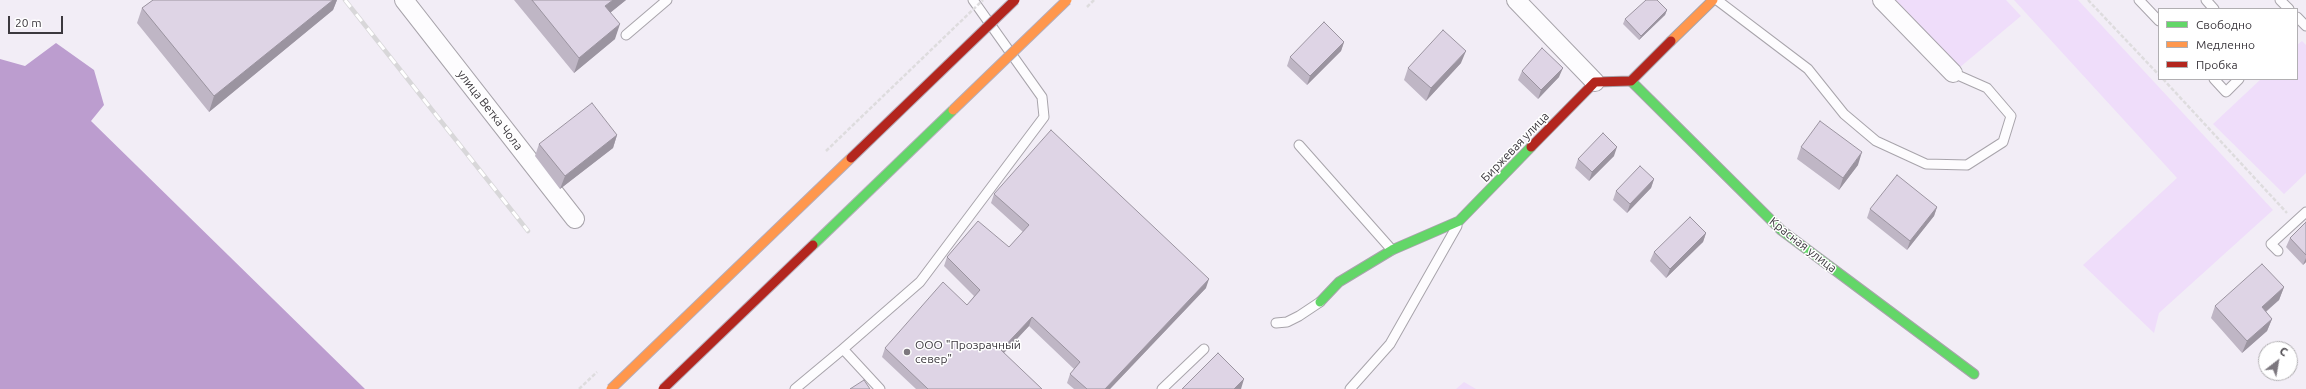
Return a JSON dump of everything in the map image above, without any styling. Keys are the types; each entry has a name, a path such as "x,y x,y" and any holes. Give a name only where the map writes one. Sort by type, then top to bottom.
{"main road":[{"path":"611,389 1015,0"},
{"path":"663,389 1067,0"},
{"path":"1595,82 1631,81 1713,0"},
{"name":"Красная улица","path":"1631,81 1781,230 1974,374"},
{"name":"Биржевая улица","path":"1320,302 1339,282 1392,250 1459,222 1595,82"}],"street":[{"name":"улица Ветка Чола","path":"404,0 575,219"},
{"path":"1516,0 1595,82"},
{"path":"1882,0 1953,73"}],"lane":[{"path":"626,35 666,0"},
{"path":"795,389 920,282 1044,117 1042,97 973,0"},
{"path":"1716,0 1808,69 1844,114 1876,141 1926,164 1966,165 2003,142 2011,116 1987,88 1953,73"},
{"path":"2139,0 2158,20"},
{"path":"2206,0 2213,8"},
{"path":"2280,0 2288,8"},
{"path":"2300,19 2306,26"},
{"path":"2215,80 2226,92 2238,80"},
{"path":"1299,145 1392,250"},
{"path":"2278,251 2271,244 2306,212"},
{"path":"1350,389 1390,344 1459,222"},
{"path":"1276,323 1287,322 1320,302"},
{"path":"843,349 880,389"},
{"path":"1162,389 1204,349"}],"path":[{"path":"2088,0 2158,74"},
{"path":"2164,80 2295,222"}],"shaded area":[{"path":"1882,0 2006,0 2021,16 1953,73"},
{"path":"2014,0 2078,0 2273,210 2159,313 2154,333 2083,265 2177,178"},
{"path":"2302,41 2306,45 2306,173 2284,194 2213,124 2260,80 2298,80 2298,44"},
{"path":"56,43 94,70 104,105 91,121 365,389 0,389 0,59 25,66"},
{"path":"1464,382 1476,389 1456,389"}],"building":[{"path":"153,0 333,0 214,96 142,8"},
{"path":"532,0 613,0 605,6 620,24 579,58"},
{"path":"1646,0 1657,0 1667,10 1641,36 1625,19"},
{"path":"1324,22 1344,42 1310,76 1290,57"},
{"path":"1443,30 1466,51 1431,88 1408,68"},
{"path":"1542,48 1563,68 1541,90 1522,71"},
{"path":"592,103 617,135 565,176 539,144"},
{"path":"1820,121 1862,152 1843,178 1801,147"},
{"path":"1051,130 1209,279 1105,389 1087,389 1070,374 1080,362 1032,317 1001,350 1042,389 928,389 885,348 943,282 967,305 980,290 947,257 978,221 1009,247 1029,225 994,194"},
{"path":"1603,133 1617,147 1592,172 1578,159"},
{"path":"1640,166 1654,179 1630,204 1616,191"},
{"path":"1897,175 1937,207 1910,241 1870,209"},
{"path":"1690,217 1706,233 1670,269 1654,252"},
{"path":"2306,222 2306,255 2290,238"},
{"path":"2262,264 2284,287 2262,307 2272,319 2247,341 2215,306"},
{"path":"1218,353 1244,379 1234,389 1182,389"},
{"path":"864,380 870,389 850,389"}],"railway":[{"path":"345,0 528,231"}],"traffic: fast":[{"path":"1631,81 1781,230 1974,374"},
{"path":"813,245 953,110"},
{"path":"1320,302 1339,282 1392,250 1459,221 1531,147"}],"traffic: slow":[{"path":"953,110 1067,0"},
{"path":"1671,41 1713,0"},
{"path":"611,389 851,158"}],"traffic: jam":[{"path":"851,158 1015,0"},
{"path":"1531,147 1595,82 1631,81 1671,41"},
{"path":"663,389 813,245"}],"place":[{"name":"ООО \"Прозрачный север\"","path":"907,352"}]}
